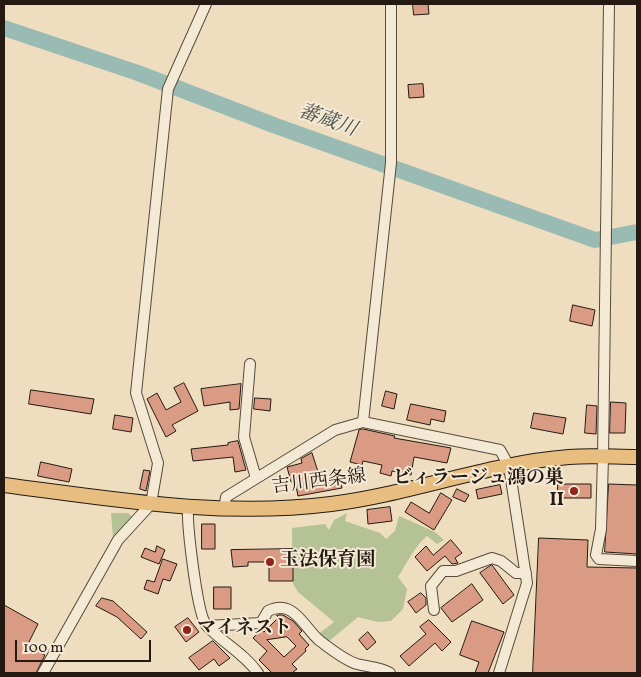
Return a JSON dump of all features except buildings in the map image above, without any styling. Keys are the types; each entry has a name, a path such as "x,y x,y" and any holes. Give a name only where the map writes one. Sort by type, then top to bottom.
{"main road":[{"name":"吉川西条線","path":"4,485 151,504 224,510 332,504 509,466 570,457 637,457"}],"street":[{"path":"43,673 118,540 151,504 158,463 136,394 169,85 206,4"},
{"path":"363,422 391,167 390,4"},
{"path":"609,4 604,457 601,528 596,555 599,559 637,561"},
{"path":"250,364 244,438 256,478"},
{"path":"224,510 226,497 256,478 335,430 363,422 500,450 509,466 527,583 499,673"},
{"path":"188,508 188,524 200,612 207,626 239,651 258,673"},
{"path":"434,610 431,586 443,571 456,571 492,558 501,560 516,573 526,573"},
{"path":"207,626 261,623 268,612 282,607 293,611 316,638 330,649 355,663 390,673"}],"green space":[{"path":"111,513 128,513 134,518 113,538"},
{"path":"347,513 345,521 380,533 386,539 395,531 399,516 435,532 444,540 437,544 427,536 411,555 398,577 407,589 403,609 391,621 378,622 358,617 328,642 317,635 334,622 298,592 293,584 292,528 325,524 329,530 334,520"}],"waterway":[{"name":"蕃蔵川","path":"4,28 138,73 276,126 595,240 637,232"}],"place":[{"name":"ビィラージュ鴻の巣 II","path":"574,491"},
{"name":"玉法保育園","path":"270,562"},
{"name":"マイネスト","path":"187,630"}]}
